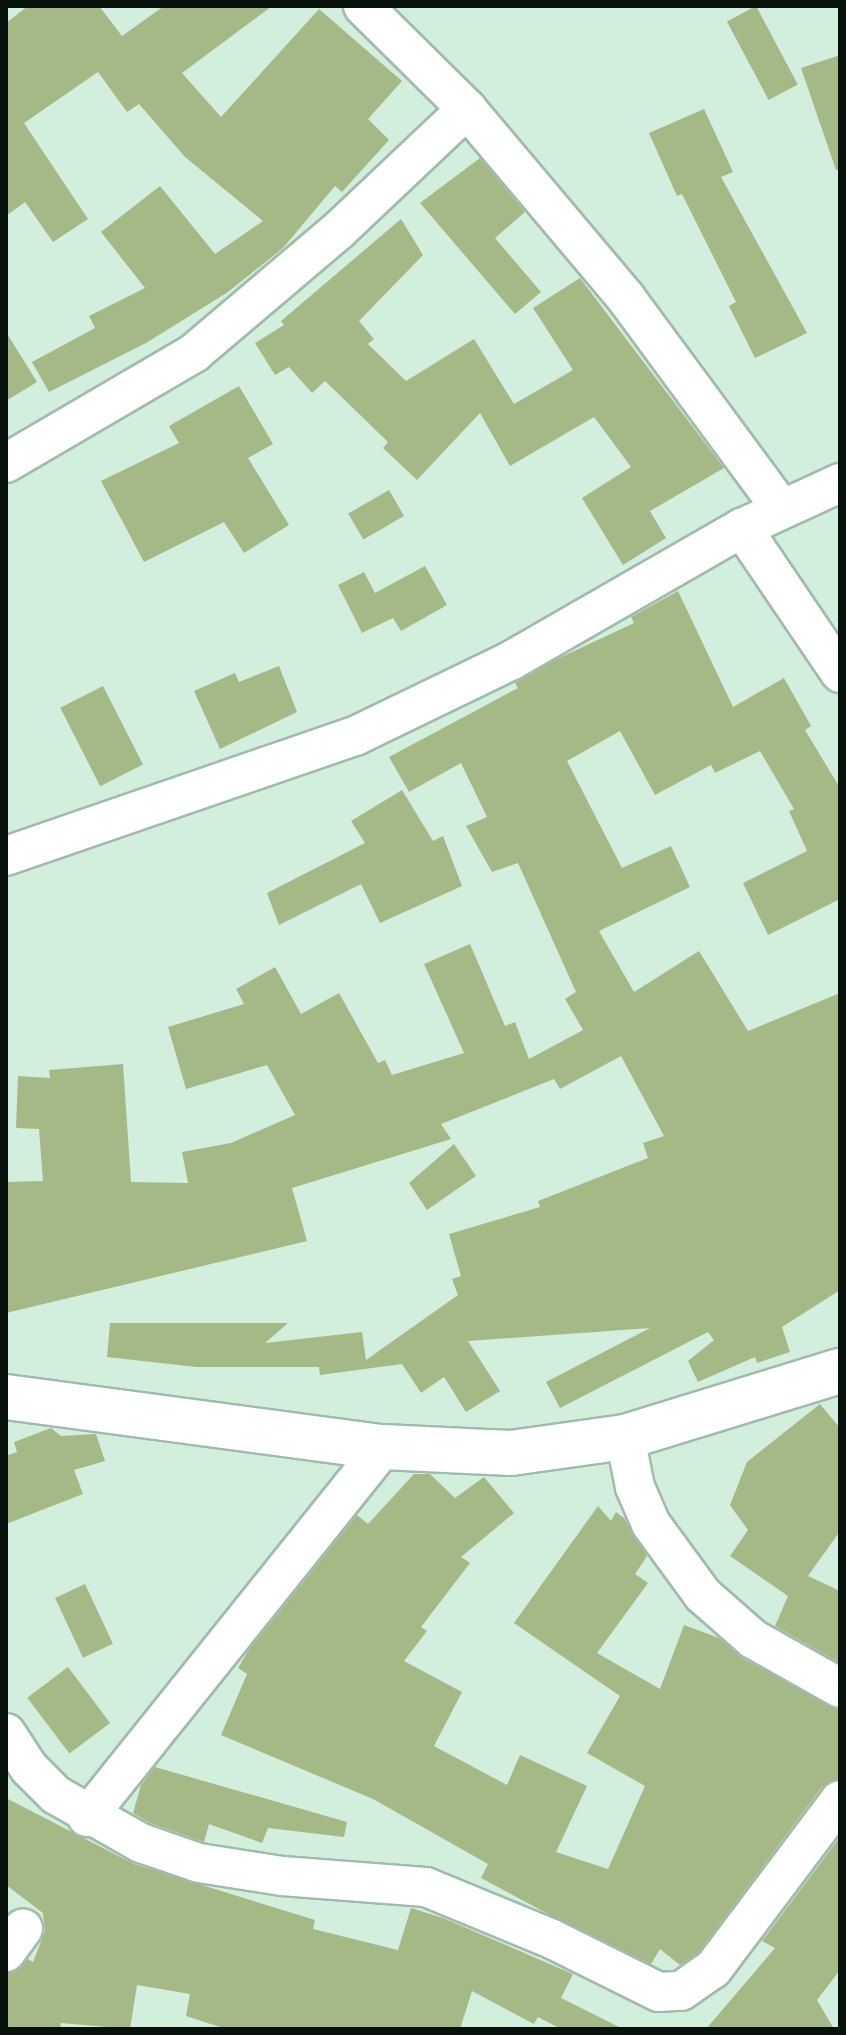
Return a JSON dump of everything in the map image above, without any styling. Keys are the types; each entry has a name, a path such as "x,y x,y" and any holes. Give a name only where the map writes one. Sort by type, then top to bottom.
{"street":[{"path":"363,6 467,109 626,298 781,508"},
{"path":"6,463 194,353 339,230 467,109"},
{"path":"6,856 355,736 512,660 742,528 840,483"},
{"path":"742,528 840,673"},
{"path":"6,1397 383,1447 511,1453 625,1437 840,1371"},
{"path":"625,1437 635,1487 651,1524 703,1595 744,1633 840,1688"},
{"path":"87,1817 383,1447"},
{"path":"6,1733 29,1768 87,1817 199,1863 282,1876 426,1887 659,1992 697,1984 713,1969 840,1800"}],"building":[{"path":"28,6 99,6 122,36 164,6 272,6 182,73 221,117 319,9 402,81 368,119 389,140 342,192 335,186 283,248 228,292 146,343 49,392 32,362 95,328 89,316 145,288 101,232 160,186 215,254 263,221 185,157 139,104 127,112 98,72 24,123 88,219 53,242 25,202 6,216 6,23"},
{"path":"756,6 798,85 769,100 727,21"},
{"path":"840,55 840,169 836,170 801,68"},
{"path":"704,109 733,172 721,177 807,333 755,358 729,306 736,302 682,194 677,196 649,133"},
{"path":"480,158 525,212 495,238 541,292 515,314 420,203"},
{"path":"401,219 423,255 359,321 374,339 368,344 406,381 474,339 514,404 573,370 533,308 580,278 724,468 650,511 666,538 623,565 582,498 631,467 594,417 510,466 480,413 417,480 383,448 388,442 325,381 312,393 289,367 275,375 255,343 284,325 281,321"},
{"path":"6,332 37,382 6,401"},
{"path":"239,386 273,444 248,458 289,525 244,553 224,522 144,562 101,481 179,443 169,426"},
{"path":"389,490 404,516 363,539 348,514"},
{"path":"425,566 447,605 401,631 393,618 362,633 338,585 364,572 375,593"},
{"path":"678,591 733,707 784,678 811,726 805,730 840,788 840,899 768,935 743,883 807,851 789,811 794,809 760,751 715,773 711,765 655,795 620,731 567,761 622,868 671,846 690,887 599,931 634,992 699,951 748,1031 840,993 840,1290 782,1327 790,1352 757,1363 755,1357 698,1382 688,1361 714,1340 708,1332 560,1408 546,1382 650,1328 468,1341 500,1391 466,1412 444,1377 421,1393 402,1364 320,1375 319,1367 196,1367 107,1357 110,1323 288,1323 265,1343 362,1332 366,1360 458,1295 452,1279 461,1276 449,1234 540,1207 538,1201 648,1158 643,1143 664,1136 621,1056 560,1089 554,1079 441,1124 451,1139 292,1188 307,1241 6,1313 6,1182 43,1181 39,1129 16,1128 18,1076 50,1078 49,1070 123,1064 131,1182 188,1183 182,1152 231,1143 295,1115 267,1065 186,1089 168,1027 244,1004 236,989 275,967 301,1014 339,993 378,1063 385,1060 392,1075 464,1053 424,964 470,944 505,1026 515,1022 529,1059 583,1030 565,999 576,992 518,863 492,872 466,826 487,817 461,763 409,792 389,757 518,688 515,683 555,660 634,623 631,617"},
{"path":"279,666 297,712 220,749 194,691 235,673 239,682"},
{"path":"103,686 143,764 100,786 60,708"},
{"path":"402,790 433,841 443,836 462,886 380,923 361,884 279,925 267,893 365,843 351,821"},
{"path":"454,1144 476,1176 427,1210 409,1183"},
{"path":"820,1404 840,1428 840,1531 808,1576 840,1591 840,1663 775,1626 788,1596 730,1556 748,1530 730,1505 747,1462"},
{"path":"51,1428 61,1436 96,1434 105,1461 74,1470 83,1494 6,1524 6,1456 17,1452 14,1442"},
{"path":"414,1474 430,1474 455,1498 484,1477 514,1513 461,1557 470,1563 421,1627 427,1631 404,1661 462,1692 434,1746 507,1785 520,1755 587,1786 556,1852 608,1869 645,1786 587,1753 620,1696 514,1623 598,1506 611,1521 616,1512 624,1518 647,1556 635,1574 648,1583 597,1653 660,1689 684,1625 719,1638 742,1658 840,1710 840,1778 822,1787 698,1953 680,1965 660,1949 651,1964 548,1914 481,1878 488,1864 373,1799 221,1735 247,1674 238,1668 248,1651 357,1515 368,1524"},
{"path":"85,1584 113,1644 83,1658 55,1598"},
{"path":"68,1667 110,1723 69,1754 27,1698"},
{"path":"155,1767 347,1822 344,1837 268,1828 262,1843 209,1824 204,1842 150,1823 133,1813 141,1785"},
{"path":"6,1798 134,1864 315,1920 313,1929 398,1950 411,1908 443,1918 573,1974 561,1998 623,2029 561,2029 538,2017 534,2024 472,1991 460,2029 226,2029 186,2016 190,1994 137,1985 130,2029 61,2023 60,2029 6,2029 6,1974 28,1959 33,1962 45,1931 43,1913 6,1885"},
{"path":"840,1837 840,1970 817,2000 834,2029 706,2029 775,1948 762,1941"}]}
